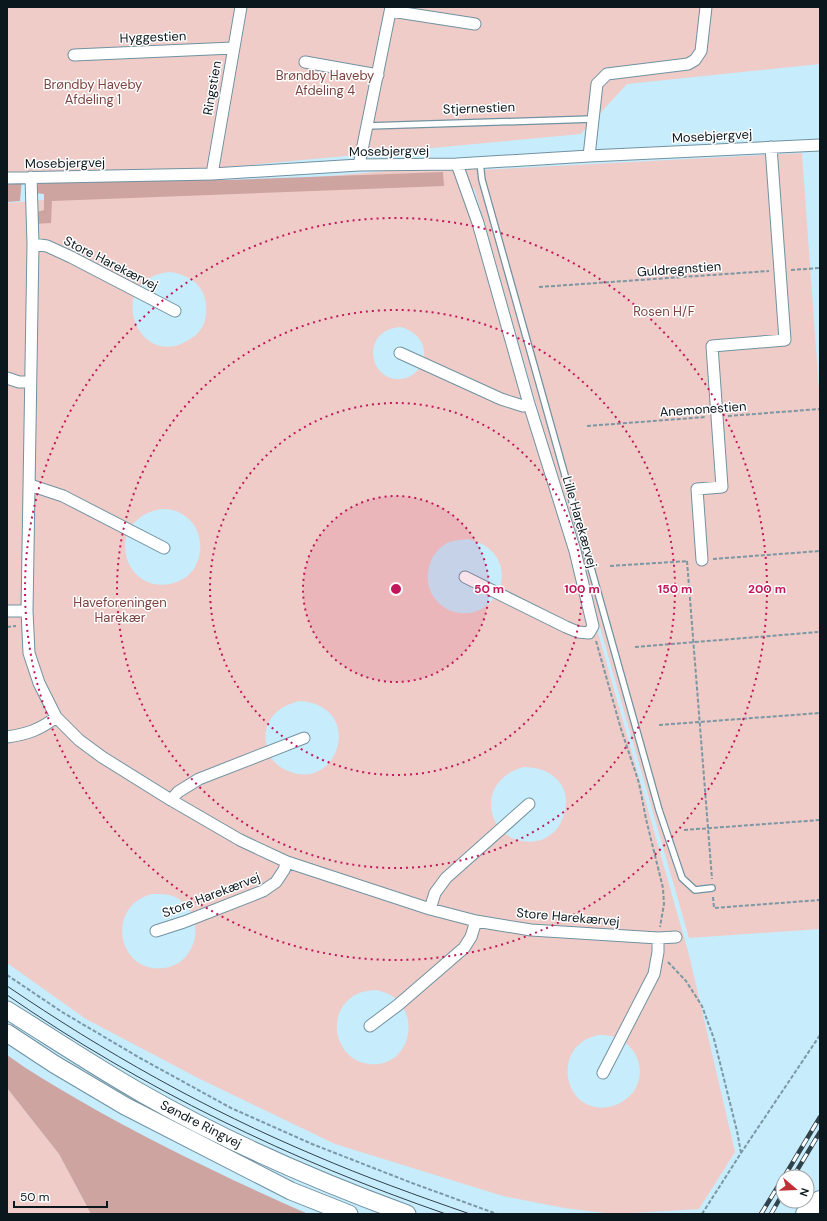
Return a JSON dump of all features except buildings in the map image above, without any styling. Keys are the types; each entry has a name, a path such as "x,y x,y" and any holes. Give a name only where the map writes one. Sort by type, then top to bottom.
{"highway":[{"path":"806,1214 820,1201"}],"main road":[{"name":"Søndre Ringvej","path":"7,1010 143,1094 221,1135 298,1171 407,1214"},
{"name":"Søndre Ringvej","path":"7,1033 54,1064 125,1106 291,1191 349,1214"}],"street":[{"name":"Ringstien","path":"212,174 241,7"},
{"path":"589,156 597,84 607,74 688,64 695,60 701,51 706,7"},
{"path":"359,165 391,9 475,24"},
{"name":"Hyggestien","path":"74,54 233,48"},
{"path":"305,62 378,75"},
{"name":"Mosebjergvej","path":"7,178 212,174 359,165 457,164 820,144"},
{"path":"702,560 697,489 722,487 712,346 785,340 772,147"},
{"name":"Lille Harekærvej","path":"457,164 478,223 529,404 575,551 593,626 589,633"},
{"name":"Store Harekærvej","path":"31,177 33,244 27,611 29,653 39,683 56,717 79,740 102,757 171,800 240,840 288,862 430,909 476,921 531,930 658,938 676,937"},
{"name":"Store Harekærvej","path":"33,244 47,246 71,257 175,311"},
{"path":"400,353 506,401 523,406 529,404"},
{"path":"7,378 19,382 30,382"},
{"path":"29,486 63,496 164,548"},
{"path":"465,577 566,627 578,632 589,633"},
{"path":"7,611 27,611"},
{"path":"7,738 28,734 37,730 56,717"},
{"path":"171,800 182,789 200,779 304,738"},
{"path":"430,909 435,894 446,878 529,804"},
{"name":"Store Harekærvej","path":"156,931 184,922 264,891 276,882 288,862"},
{"path":"370,1026 398,1005 464,948 471,937 476,921"},
{"path":"603,1073 654,974 658,952 658,938"}],"lane":[{"name":"Stjernestien","path":"367,126 593,119"},
{"path":"480,162 482,180 659,810 682,878 695,890 712,888"}],"path":[{"name":"Guldregnstien","path":"539,287 820,268"},
{"name":"Anemonestien","path":"587,426 820,409"},
{"path":"687,561 714,908 820,900"},
{"path":"635,647 818,632"},
{"path":"589,633 595,637 621,729 639,783 663,888 664,904 658,938"},
{"path":"659,725 820,713"},
{"path":"684,830 820,820"},
{"path":"658,952 686,981 702,1006 714,1039 741,1153"},
{"path":"7,975 62,1012 140,1058 231,1108 312,1144 497,1214"},
{"path":"702,1214 820,1036"}],"green space":[{"name":"Brøndby Haveby Afdeling 4","path":"7,7 820,7 820,64 627,84 581,134 228,167 7,182"},
{"path":"802,153 820,405 820,929 689,938 474,187 473,191 689,955 735,1152 699,1209 614,1214 564,1208 503,1196 335,1144 198,1078 86,1019 7,963 7,203 482,163 480,170","holes":["169,272 187,277 194,281 199,287 206,302 205,320 202,327 195,336 185,342 168,347 153,343 141,333 134,320 133,305 137,290 149,278","401,327 407,329 417,336 423,346 424,357 422,364 413,374 406,378 394,379 384,375 377,367 374,357 374,347 378,338 387,330","161,509 172,510 182,514 193,524 199,538 200,553 195,567 184,578 170,584 153,584 140,578 131,567 126,554 126,540 131,527 143,516","468,539 487,547 496,557 501,568 502,579 499,590 493,600 484,608 473,612 460,613 448,610 435,599 428,582 429,566 432,559 441,547 447,543","300,701 320,706 333,717 338,730 338,745 332,759 322,769 308,774 291,772 278,765 271,757 266,744 267,726 276,713 283,708","524,767 535,768 554,776 560,783 566,800 565,811 560,825 553,833 541,840 524,841 509,837 499,827 492,814 491,800 496,787 506,775","152,894 170,895 181,900 191,913 195,928 193,945 187,955 178,963 164,968 148,967 136,961 127,950 123,938 123,924 127,911 137,901","375,990 391,995 402,1005 407,1018 408,1032 405,1045 397,1056 385,1063 369,1064 358,1061 349,1055 342,1046 338,1036 337,1025 339,1015 344,1005 354,995","599,1035 610,1036 620,1039 634,1052 640,1071 639,1081 632,1094 620,1103 609,1107 593,1107 581,1100 572,1090 568,1077 568,1064 573,1051 583,1041"]},
{"path":"7,1088 59,1154 91,1214 7,1214"}],"shaded area":[{"path":"443,172 444,186 52,201 51,223 35,224 34,213 44,210 44,194 35,193 36,187 40,182 106,178 228,180"},
{"path":"22,178 20,201 7,202 7,179"},
{"path":"7,1055 32,1072 133,1130 220,1174 308,1214 91,1214 59,1154 7,1088"}],"tram line":[{"path":"7,986 119,1057 195,1099 235,1119 274,1138 353,1171 470,1214"},
{"path":"7,995 110,1061 219,1120 331,1170 446,1214"}],"railway":[{"path":"789,1169 820,1117"},
{"path":"798,1169 820,1132"},
{"path":"761,1214 775,1191"},
{"path":"771,1214 775,1207"}],"park label":[{"name":"Brøndby Haveby Afdeling 1","path":"93,92"},
{"name":"Rosen H/F","path":"664,311"},
{"name":"Haveforeningen Harekær","path":"120,610"}]}
